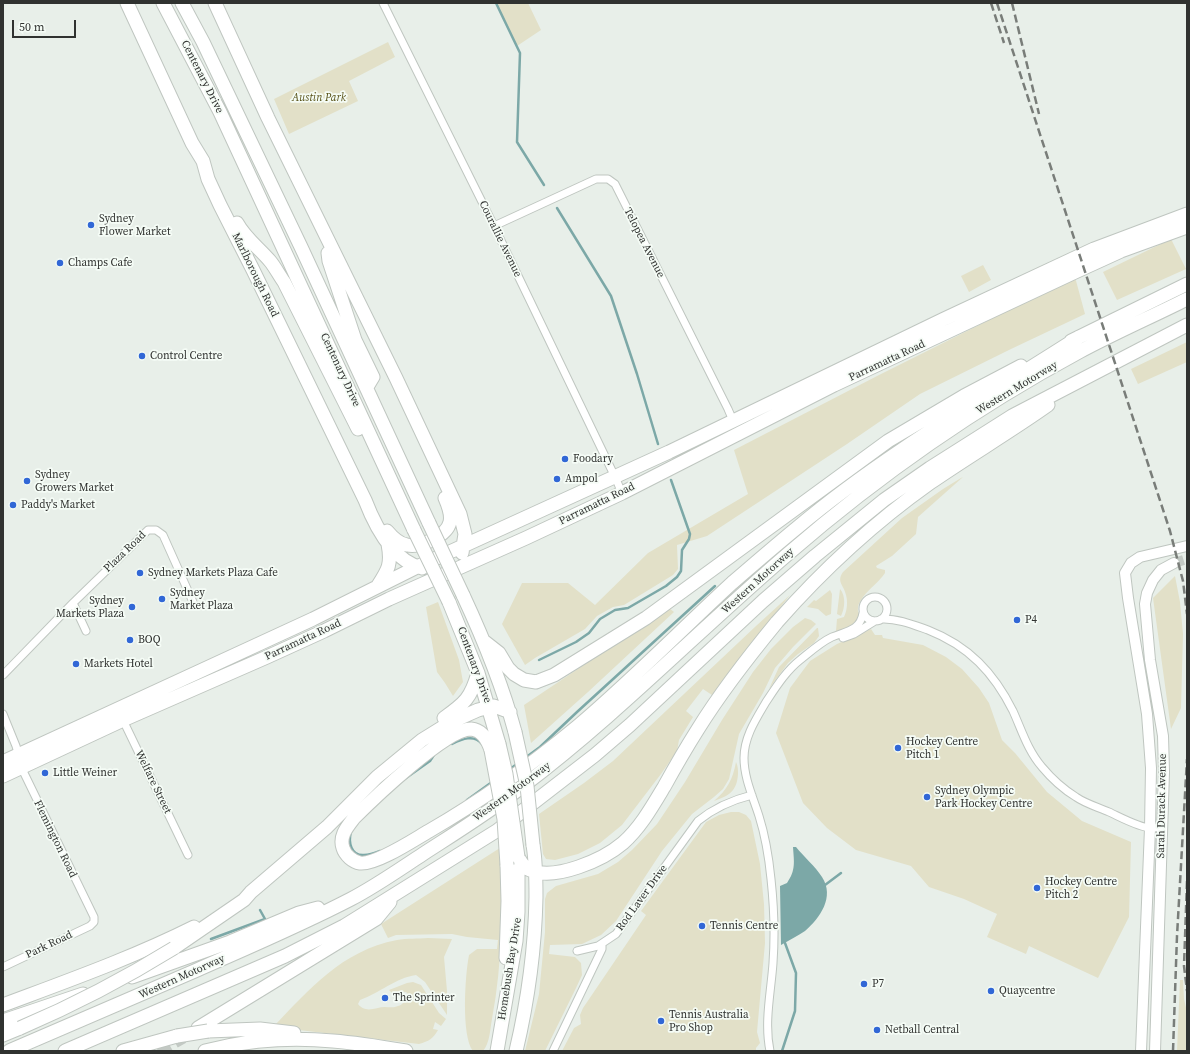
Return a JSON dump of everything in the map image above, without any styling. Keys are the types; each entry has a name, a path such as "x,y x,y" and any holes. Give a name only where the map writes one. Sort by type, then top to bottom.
{"highway":[{"name":"Marlborough Road","path":"127,3 192,143 203,162 208,179 220,205 254,270 365,500 372,519 388,544 405,560 417,567 452,572"},
{"name":"Centenary Drive","path":"163,3 220,112 414,530 449,602 478,673 489,707 495,747"},
{"name":"Centenary Drive","path":"182,3 216,70 367,387 485,642 510,712"},
{"path":"210,3 232,42"},
{"path":"215,3 268,118 396,378 460,514 465,534 464,545 452,572"},
{"path":"203,162 214,177 241,230 270,261 284,282 364,439 384,464"},
{"name":"Parramatta Road","path":"3,776 21,761 121,715 417,567 669,452 732,420 1094,249 1187,214"},
{"name":"Parramatta Road","path":"121,715 274,654 389,599 452,572 622,493 834,385 1075,272 1121,251 1187,227"},
{"path":"327,240 329,261 355,340 373,377 367,387"},
{"path":"485,642 499,653 508,668 514,674 524,680 536,682 548,678 646,618 888,441 995,379 1187,284"},
{"name":"Western Motorway","path":"9,1051 269,939 352,898 466,826 522,788 575,746 644,686 789,552 900,465 998,398 1083,350 1187,299"},
{"name":"Western Motorway","path":"65,1051 285,956 344,926 498,830 595,755 774,592 815,556 884,500 930,468 1012,416 1187,325"},
{"path":"498,1045 507,952 508,901 504,819 495,747 485,736 472,729 447,740 398,777 354,818 342,837 343,847 348,856 356,862 371,862 448,820 485,796 535,760 576,728 613,696 731,584 800,524 865,475 930,431 1079,337"},
{"path":"518,857 524,867 528,870 555,873 578,867 600,858 622,844 633,833 645,817 702,723 748,659 777,622 828,568 892,512 963,460 1018,427 1083,379"},
{"path":"365,500 388,532 399,542 405,545 413,546 430,541 441,534 448,526 450,516 432,456"},
{"path":"460,514 477,535 482,537"},
{"path":"377,587 388,567 390,557 388,544"},
{"path":"3,1035 87,998 137,971 174,948 244,900 251,892 326,827 416,739 461,706 473,691 478,673"},
{"path":"389,767 422,740 467,714 489,707 500,708 510,712"},
{"name":"Homebush Bay Drive","path":"510,712 527,786 536,872 533,954 526,1009 516,1051"},
{"name":"Homebush Bay Drive","path":"495,747 508,782 518,857 518,912 516,941 498,1045"},
{"name":"Parramatta Road","path":"3,762 21,761"},
{"path":"3,1005 160,944 195,926 241,896 251,892"},
{"name":"Western Motorway","path":"203,1029 376,919 398,893"},
{"name":"Western Motorway","path":"3,1021 107,987 202,953 299,913 352,898"},
{"path":"122,1051 203,1029 279,1040 333,1041"},
{"path":"205,1051 259,1036 300,1033 333,1041 406,1051"}],"street":[{"name":"Courallie Avenue","path":"383,3 494,226 622,493"},
{"name":"Telopea Avenue","path":"494,226 596,179 608,179 615,184 724,402 738,434"},
{"name":"Plaza Road","path":"3,675 73,603 148,530 156,530 163,535 192,602"},
{"name":"Sarah Durack Avenue","path":"1140,1051 1150,828 1151,768 1147,714 1128,598 1126,573 1128,566 1137,558 1148,554 1187,546"},
{"name":"Sarah Durack Avenue","path":"1155,1051 1164,772 1163,736 1150,660 1145,604 1150,584 1157,574 1164,568 1174,563"},
{"path":"769,1050 768,1014 775,923 771,877 762,823 746,777 744,758 746,742 766,702 785,674 800,660 833,637 848,632 855,627 861,621 865,602 871,598 878,598 883,602 886,608 881,617 850,636 843,638 833,637"},
{"path":"73,603 86,631"},
{"path":"863,612 867,619 887,616 917,626 947,638 967,651 986,668 1000,687 1013,712 1026,743 1041,767 1060,786 1077,798 1127,821 1150,828 1163,827"},
{"path":"3,714 21,761"},
{"name":"Welfare Street","path":"121,715 188,855"},
{"name":"Flemington Road","path":"21,761 38,802 94,918 94,922"},
{"name":"Rod Laver Drive","path":"602,944 610,939 620,929 698,821 718,807 737,799 752,795"},
{"name":"Park Road","path":"3,967 90,926 94,922"},
{"path":"552,1051 602,949 602,944 577,951"},
{"path":"1142,1010 1156,1010"}],"green space":[{"path":"496,3 528,3 541,30 517,46"},
{"name":"Austin Park","path":"388,42 395,57 349,81 358,101 289,134 274,99"},
{"path":"1171,239 1186,269 1117,300 1103,272"},
{"path":"983,265 991,280 969,292 961,276"},
{"path":"1075,277 1085,314 920,394 707,536 677,545 678,569 673,575 624,605 613,607 597,616 585,629 525,665 502,624 522,583 568,583 595,605 648,553 748,494 734,450 879,375"},
{"path":"1187,342 1187,362 1138,384 1131,369"},
{"path":"963,477 918,517 916,534 892,556 876,566 877,568 885,570 885,573 861,601 858,607 859,616 857,620 846,630 839,632 836,631 837,619 844,617 847,606 846,595 840,581 843,572 902,518"},
{"path":"1175,576 1180,602 1183,634 1181,708 1171,729 1153,598"},
{"path":"840,589 844,602 841,616 837,614"},
{"path":"830,590 832,594 831,614 826,616 818,609 807,607 814,600 816,601"},
{"path":"790,595 712,695 703,689 686,711 693,717 679,740 677,751 622,825 600,843 578,854 555,860 546,859 543,854 539,814 613,761"},
{"path":"438,602 459,660 463,682 453,696 437,672 426,607"},
{"path":"669,608 674,612 531,743 524,705"},
{"path":"805,618 816,624 775,668 763,693 739,734 729,779 723,789 692,814 662,851 616,921 601,935 582,944 550,945 549,954 575,957 581,963 582,975 545,1051 525,1051 539,994 545,932 545,899 547,893 556,886 598,874 618,862 657,824 685,782 753,672 771,649 793,627"},
{"path":"817,628 819,636 814,643 788,663 769,689 779,667"},
{"name":"Sydney Olympic Park Hockey Centre","path":"871,629 875,635 882,635 883,638 923,645 946,657 962,669 979,688 989,703 1002,740 1015,753 1047,792 1082,821 1131,842 1129,917 1098,978 1029,946 1026,954 987,937 997,914 964,899 929,887 911,866 856,850 827,828 803,803 776,733 790,688 810,661 837,644"},
{"path":"736,762 738,766 738,774 734,789 728,795 714,801 729,784"},
{"name":"Tennis Centre","path":"739,812 746,815 751,821 760,864 764,904 765,943 757,1032 760,1043 756,1048 756,1051 562,1051 574,1028 581,1024 580,1015 583,1008 646,915 641,911 706,822 719,815"},
{"path":"503,846 500,955 496,998 487,1044 483,1051 473,1051 469,1043 465,1019 465,990 469,955 477,949 497,949 498,940 452,934 396,935 388,938 381,924"},
{"path":"428,938 452,939 444,957 447,991 447,1015 425,982 416,975 394,982 374,994 360,1000 358,1004 364,1009 396,1007 403,1003 409,995 406,992 392,993 389,990 413,982 421,985 439,1013 446,1019 441,1026 435,1022 433,1029 438,1030 428,1041 419,1044 273,1027 328,973 343,962 377,945 397,940"},
{"path":"1180,980 1183,980 1184,999 1187,1012 1187,1051 1177,1051"}],"water":[{"path":"793,847 796,847 816,869 826,885 827,892 824,907 811,926 781,945 780,886 787,883 792,874 794,866"}],"waterway":[{"path":"496,3 520,53 517,142 544,185"},
{"path":"557,208 611,296 658,444"},
{"path":"539,660 576,642 589,633 600,619 615,610 628,608 666,586 677,577 681,571 682,550 689,539 690,534 671,480"},
{"path":"525,758 540,747 715,586"},
{"path":"452,744 468,738 475,739 482,744"},
{"path":"406,778 430,761 434,755"},
{"path":"509,770 518,763"},
{"path":"467,800 492,782"},
{"path":"351,832 350,844 353,851 356,853 366,855 380,851"},
{"path":"825,885 841,873"},
{"path":"211,939 265,919 260,910"},
{"path":"782,1051 795,1011 796,973 785,943"}],"tunnel":[{"path":"1174,563 1187,559"},
{"path":"158,1051 183,1037"}],"railway":[{"path":"991,3 1004,43"},
{"path":"997,3 1170,531 1183,581 1187,614"},
{"path":"1012,3 1039,114"},
{"path":"1173,1051 1177,936 1187,759"},
{"path":"1187,881 1184,966 1187,991"}],"place":[{"name":"Sydney Flower Market","path":"91,225"},
{"name":"Champs Cafe","path":"60,263"},
{"name":"Control Centre","path":"142,356"},
{"name":"Foodary","path":"565,459"},
{"name":"Ampol","path":"557,479"},
{"name":"Sydney Growers Market","path":"27,481"},
{"name":"Paddy's Market","path":"13,505"},
{"name":"Sydney Markets Plaza Cafe","path":"140,573"},
{"name":"Sydney Market Plaza","path":"162,599"},
{"name":"Sydney Markets Plaza","path":"132,607"},
{"name":"P4","path":"1017,620"},
{"name":"BOQ","path":"130,640"},
{"name":"Markets Hotel","path":"76,664"},
{"name":"Hockey Centre Pitch 1","path":"898,748"},
{"name":"Little Weiner","path":"45,773"},
{"name":"Sydney Olympic Park Hockey Centre","path":"927,797"},
{"name":"Hockey Centre Pitch 2","path":"1037,888"},
{"name":"Tennis Centre","path":"702,926"},
{"name":"P7","path":"864,984"},
{"name":"Quaycentre","path":"991,991"},
{"name":"The Sprinter","path":"385,998"},
{"name":"Tennis Australia Pro Shop","path":"661,1021"},
{"name":"Netball Central","path":"877,1030"}]}
